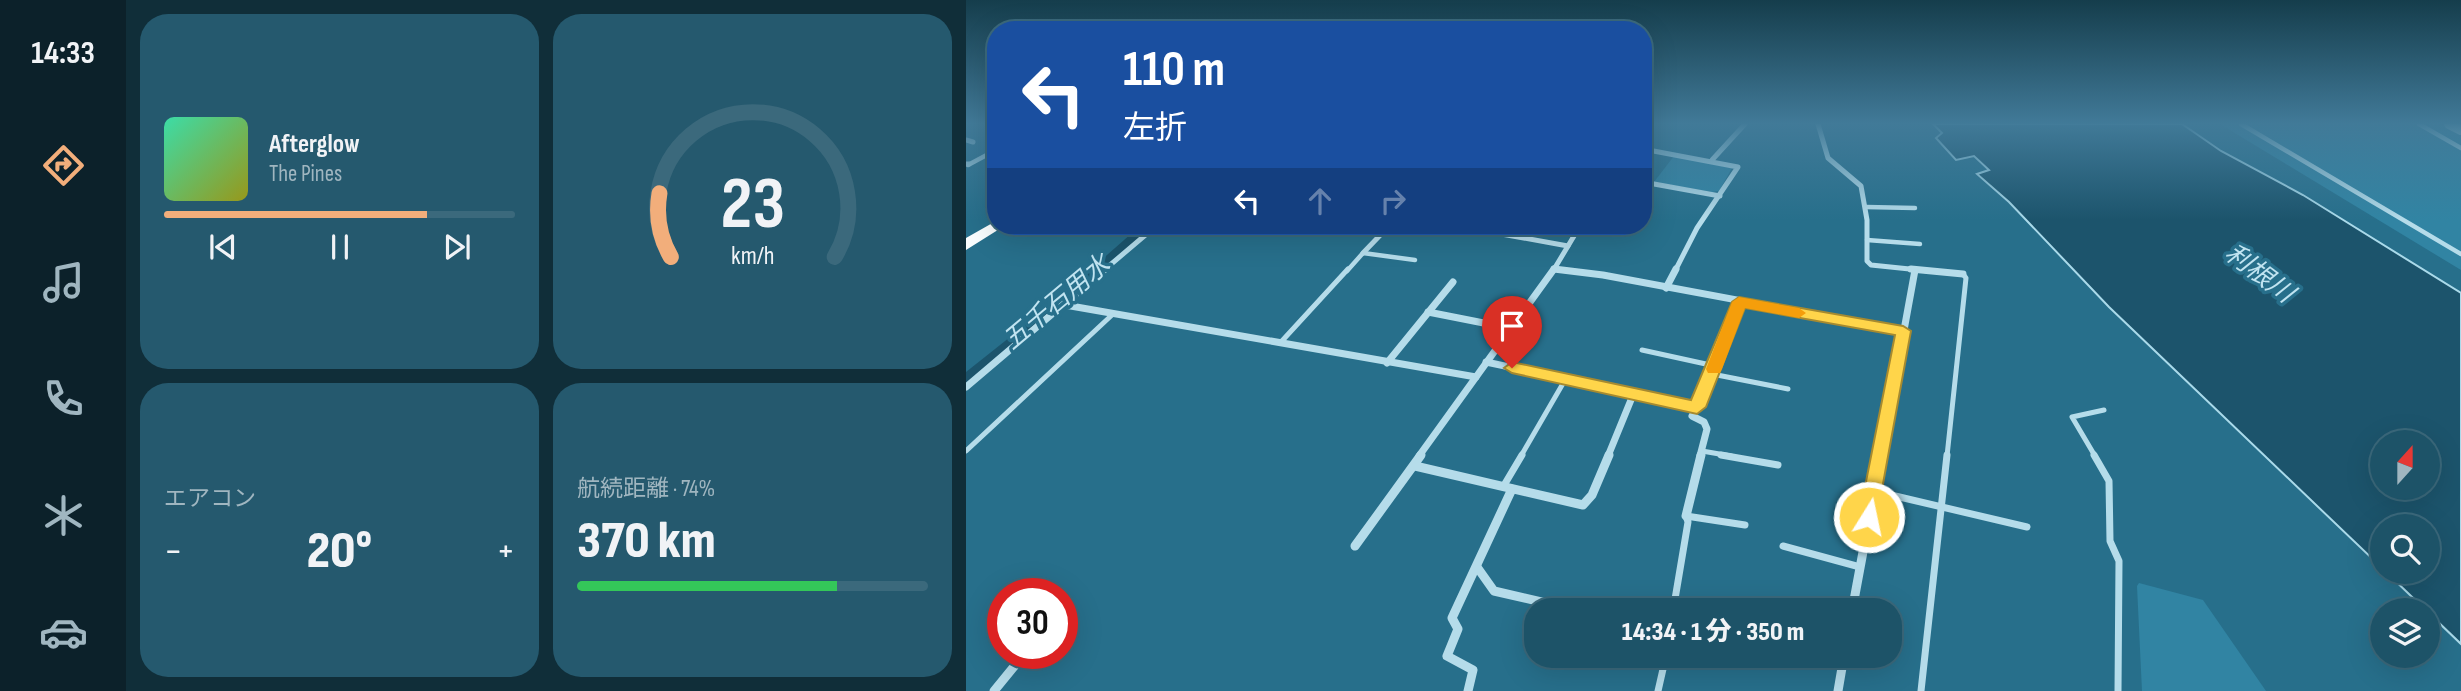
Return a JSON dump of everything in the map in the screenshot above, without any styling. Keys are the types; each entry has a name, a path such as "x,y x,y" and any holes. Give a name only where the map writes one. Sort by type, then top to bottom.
{"main road":[{"path":"966,245 987,231"}],"street":[{"path":"1666,288 1697,228 1738,167 1688,156"},
{"path":"1712,160 1715,156"},
{"path":"1827,156 1861,186 1866,207 1867,261 1871,265 1963,274"},
{"path":"1652,184 1720,196"},
{"path":"966,387 1146,235"},
{"path":"1363,253 1380,235"},
{"path":"1506,235 1567,246"},
{"path":"1354,546 1415,466 1509,328 1554,269 1574,235"},
{"path":"1554,269 1903,331"},
{"path":"1854,598 1915,270"},
{"path":"1387,363 1454,282"},
{"path":"1065,305 1476,377"},
{"path":"1428,312 1509,328"},
{"path":"1486,362 1697,407 1692,416 1704,422 1707,429 1686,516"},
{"path":"1415,466 1583,505 1592,495 1633,395"},
{"path":"1468,691 1473,670 1447,656 1458,629 1452,618 1477,567 1508,488"},
{"path":"1477,567 1494,591 1524,598"},
{"path":"1838,691 1842,668"},
{"path":"994,691 1013,669"}],"lane":[{"path":"967,165 984,156"},
{"path":"2296,156 2461,254"},
{"path":"1866,207 1915,208"},
{"path":"1867,240 1920,244"},
{"path":"1281,342 1363,253 1415,260"},
{"path":"1921,691 1939,507 1963,315 1963,274"},
{"path":"1697,407 1739,302"},
{"path":"966,451 1113,314"},
{"path":"1642,350 1715,366"},
{"path":"1712,374 1788,389"},
{"path":"1508,488 1565,380"},
{"path":"2104,410 2072,417 2109,481 2110,541 2119,561 2118,691"},
{"path":"1702,451 1778,465"},
{"path":"1874,491 2027,527"},
{"path":"1675,598 1688,522 1686,516 1745,526"},
{"path":"1783,546 1860,567"},
{"path":"1658,691 1663,668"}],"shaded area":[{"path":"1674,156 1732,168 1719,191 1654,182"},
{"path":"2273,156 2461,156 2461,270"},
{"path":"2139,583 2203,600 2266,691 2142,691"}],"water":[{"path":"1953,156 1973,156 1956,160"},
{"name":"利根川","path":"1974,156 2231,156 2303,195 2461,293 2461,644 2440,624 2440,598 2413,598 2398,584 2440,584 2440,514 2370,514 2370,557 2109,307 2009,202 1977,174 1989,170"}],"waterway":[{"name":"五千石用水","path":"1087,280 1138,235"},
{"name":"五千石用水","path":"966,381 1049,313"}],"slow traffic":[{"path":"1714,369 1738,311 1739,302 1799,313"}],"route":[{"path":"1512,368 1697,407 1738,311 1739,302 1903,331 1869,517"}]}
